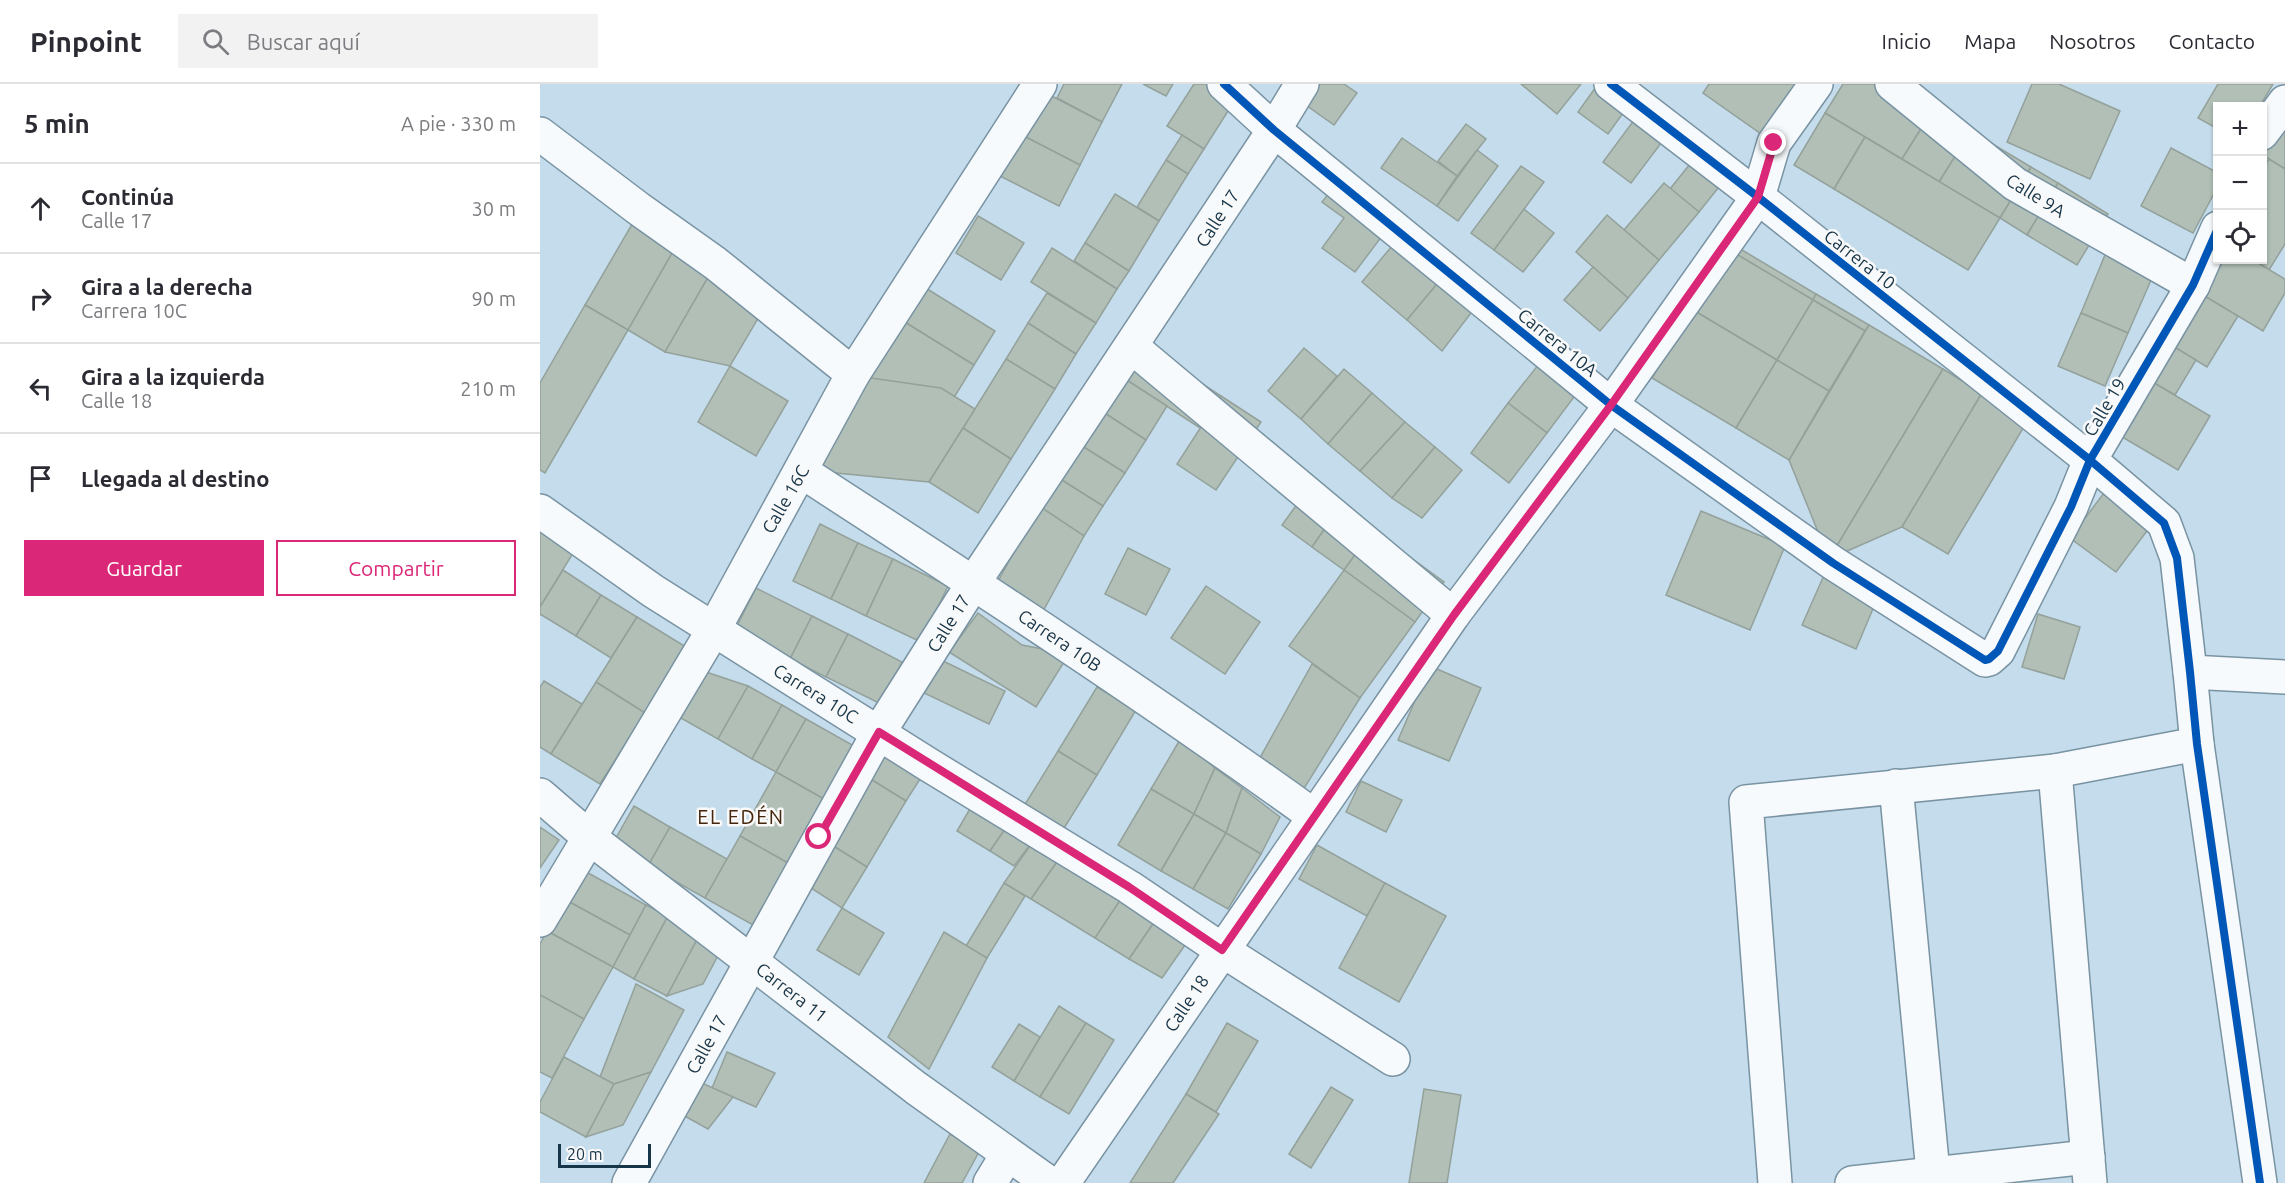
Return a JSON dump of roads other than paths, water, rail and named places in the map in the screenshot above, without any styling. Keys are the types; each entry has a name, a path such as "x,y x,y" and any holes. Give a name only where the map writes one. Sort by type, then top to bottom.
{"street":[{"name":"Calle 16C","path":"540,920 714,629 853,374 1040,84"},
{"name":"Carrera 10A","path":"1224,84 1274,130 1611,405 1833,563 1982,659"},
{"name":"Calle 17","path":"629,1183 879,732 974,582 1132,347 1302,84"},
{"name":"Carrera 10","path":"1611,84 1758,197 2090,460 2164,523 2177,558 2197,744 2260,1183"},
{"name":"Calle 18","path":"1063,1183 1454,615 1611,405 1758,197 1774,143 1816,84"},
{"name":"Calle 9A","path":"1892,84 2014,184 2193,285"},
{"path":"2267,126 2285,102"},
{"path":"540,134 639,210 715,263 853,374"},
{"name":"Calle 19","path":"1982,659 1989,659 1998,651 2071,507 2090,460 2193,285 2213,238"},
{"path":"1132,347 1454,615"},
{"name":"Carrera 10B","path":"801,471 974,582 1219,747 1314,816"},
{"name":"Carrera 10C","path":"540,511 653,591 1129,887 1222,950 1394,1059"},
{"path":"2190,672 2285,677"},
{"path":"1775,1183 1746,802 2055,771 2197,744"},
{"path":"1852,1183 2089,1170 2055,771"},
{"path":"1896,786 1934,1178"},
{"name":"Carrera 11","path":"540,795 590,838 916,1088 1049,1183"},
{"path":"990,1183 1007,1155"}],"district":[{"name":"EL EDÉN","path":"741,816"}]}
